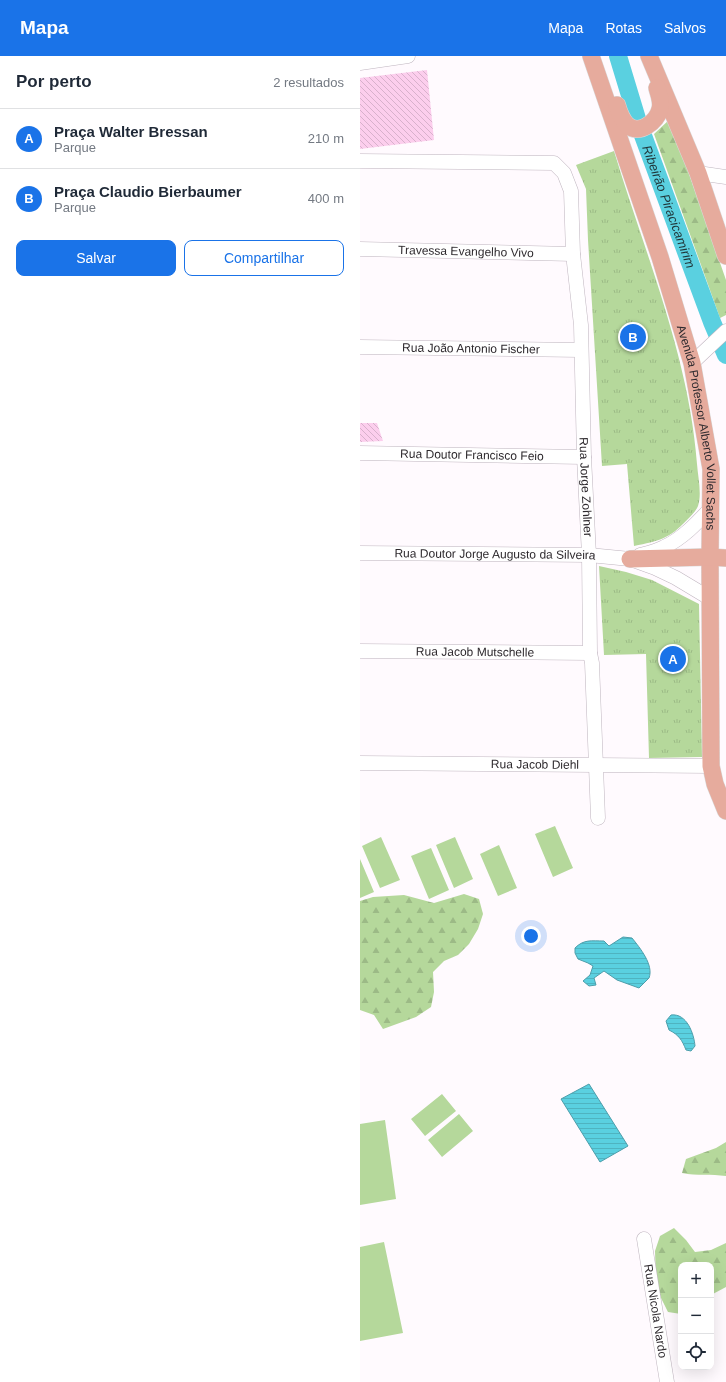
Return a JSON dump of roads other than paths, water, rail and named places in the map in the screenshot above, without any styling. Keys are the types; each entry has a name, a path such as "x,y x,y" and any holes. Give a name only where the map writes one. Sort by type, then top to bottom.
{"main road":[{"path":"591,56 604,73 622,117 627,125 636,129 644,128 658,115 660,108 661,101 649,56"},
{"name":"Avenida Professor Alberto Vollet Sachs","path":"591,56 660,257 697,359 711,468 710,509 718,558 711,599 711,766 726,811"},
{"path":"649,56 698,173 726,256"},
{"path":"630,559 718,558"}],"street":[{"path":"360,63 408,56"},
{"name":"Rua Jorge Zohlner","path":"360,161 554,163 564,173 571,191 573,254 581,325 590,653 592,663 598,818"},
{"path":"698,173 726,177"},
{"name":"Travessa Evangelho Vivo","path":"360,249 573,254"},
{"path":"697,359 726,331"},
{"name":"Rua João Antonio Fischer","path":"360,347 581,350"},
{"name":"Rua Doutor Francisco Feio","path":"360,453 584,457"},
{"name":"Rua Doutor Jorge Augusto da Silveira","path":"630,559 664,548 678,539 697,523 710,509"},
{"name":"Rua Doutor Jorge Augusto da Silveira","path":"360,553 588,555 630,559 655,568 676,578 711,599"},
{"name":"Rua Jacob Mutschelle","path":"360,651 590,653"},
{"name":"Rua Jacob Diehl","path":"360,763 711,766"},
{"name":"Rua Nicola Nardo","path":"644,1239 667,1382"}],"water":[{"path":"623,937 632,938 642,952 650,968 649,978 639,988 617,980 604,971 594,978 596,985 589,986 583,981 590,975 593,966 578,959 575,953 575,948 582,943 591,941 604,941 609,946"},
{"path":"671,1015 681,1017 689,1025 695,1046 691,1051 686,1050 680,1038 669,1030 666,1021"},
{"path":"589,1084 628,1146 600,1162 561,1099"}],"waterway":[{"name":"Ribeirão Piracicamirim","path":"618,56 638,122 712,322 726,355"}],"place":[{"name":"Praça Claudio Bierbaumer","path":"633,337"},
{"name":"Praça Walter Bressan","path":"673,659"}]}
